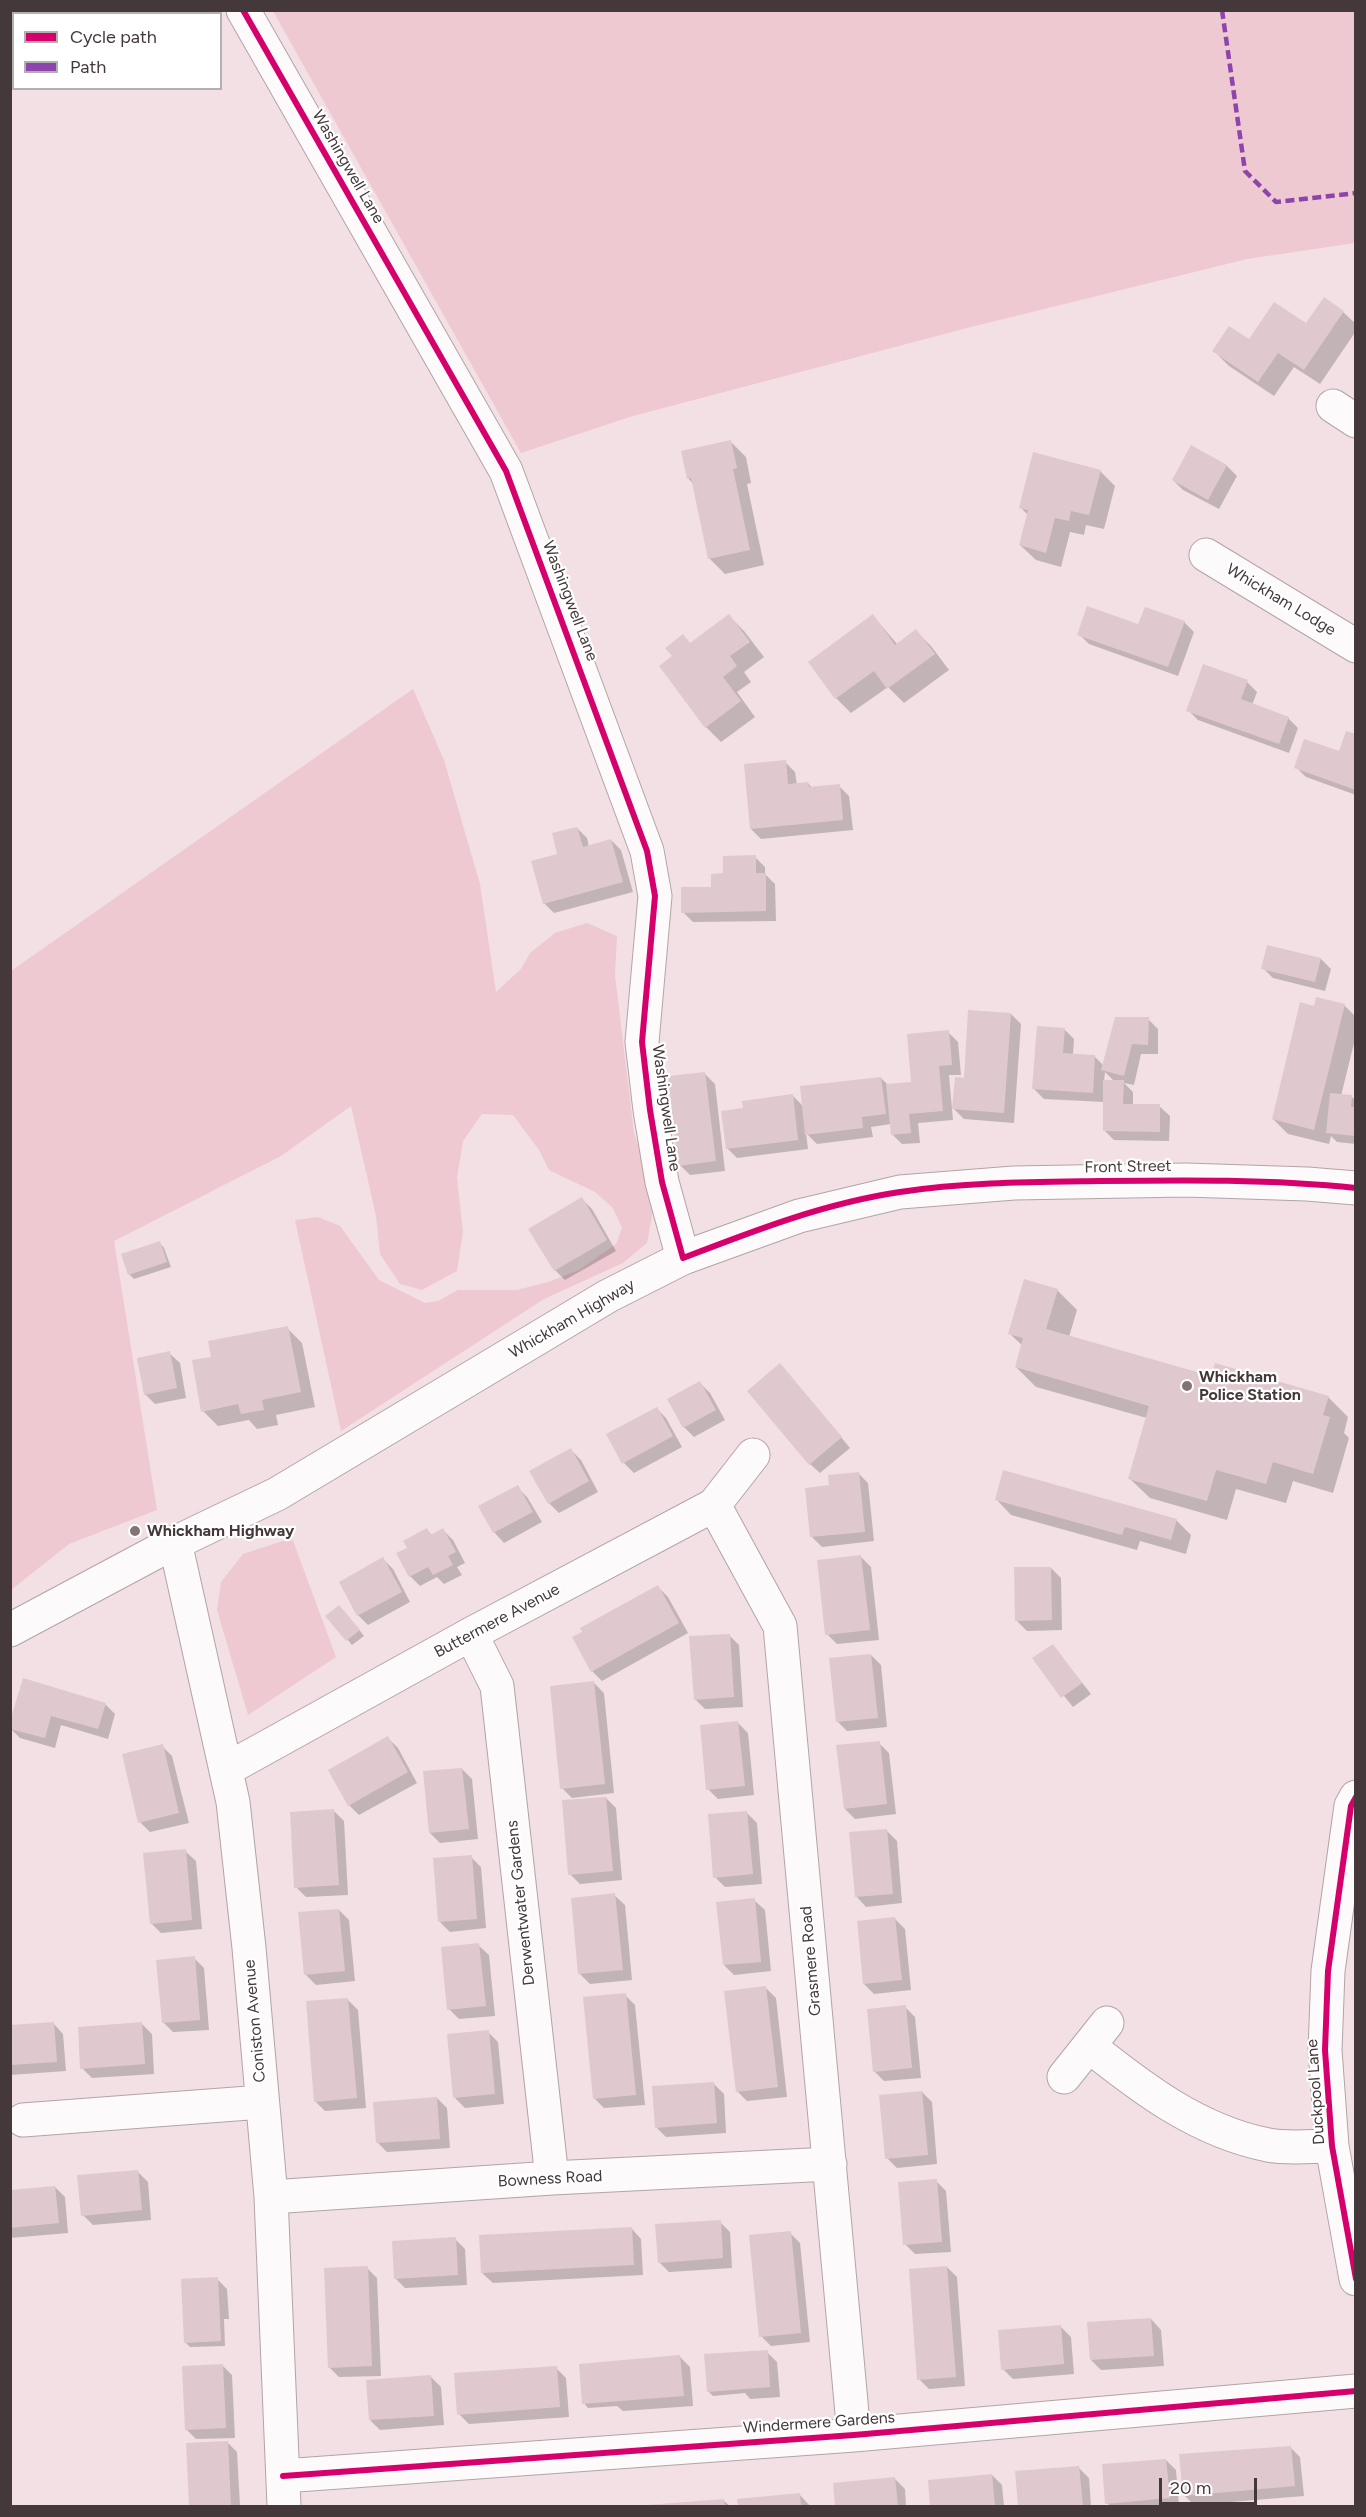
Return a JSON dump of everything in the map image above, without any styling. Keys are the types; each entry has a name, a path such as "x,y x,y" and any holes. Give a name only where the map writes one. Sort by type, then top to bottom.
{"street":[{"name":"Washingwell Lane","path":"243,10 506,471 647,851 655,896 642,1042 662,1182 682,1258"},
{"name":"Whickham Lodge","path":"1206,555 1356,646"},
{"name":"Front Street","path":"900,1192 1014,1183 1186,1180 1356,1188"},
{"name":"Whickham Highway","path":"10,1630 176,1542 277,1494 608,1296 682,1258 799,1216 900,1192"},
{"name":"Buttermere Avenue","path":"227,1769 471,1634 714,1505 753,1455"},
{"name":"Grasmere Road","path":"714,1505 780,1626 854,2435"},
{"name":"Coniston Avenue","path":"176,1542 233,1802 248,1937 271,2197 284,2491"},
{"name":"Derwentwater Gardens","path":"471,1634 497,1686 552,2178"},
{"name":"Duckpool Lane","path":"1354,1804 1328,1971 1325,2050 1332,2146 1356,2279"},
{"path":"1064,2077 1098,2034 1142,2089 1209,2127 1269,2145 1332,2146"},
{"path":"23,2120 262,2102"},
{"name":"Bowness Road","path":"271,2197 552,2178 830,2164"},
{"name":"Windermere Gardens","path":"284,2491 854,2435 1356,2391"}],"shaded area":[{"path":"273,11 1355,11 1355,243 1247,259 971,327 633,416 521,453"},
{"path":"413,689 444,760 480,884 496,992 521,969 530,953 555,933 587,923 617,936 615,975 634,1133 655,1199 647,1243 623,1263 544,1299 341,1431 295,1220 318,1217 340,1226 379,1280 425,1303 438,1301 458,1290 517,1290 548,1282 579,1270 616,1244 622,1228 613,1208 595,1192 549,1170 539,1150 513,1115 482,1114 463,1141 457,1178 463,1232 457,1271 422,1290 400,1284 380,1254 376,1216 351,1106 281,1156 114,1241 157,1510 69,1544 11,1590 11,971"},
{"path":"292,1538 336,1657 248,1715 217,1610 221,1582 243,1554"}],"building":[{"path":"1324,297 1344,311 1304,370 1278,353 1258,382 1212,351 1229,326 1249,339 1274,302 1306,323"},
{"path":"731,440 737,468 733,469 750,550 708,559 691,478 687,479 681,451"},
{"path":"1191,445 1227,465 1208,500 1172,480"},
{"path":"1033,452 1101,470 1089,515 1071,511 1069,521 1055,518 1046,553 1019,545 1028,510 1019,508"},
{"path":"1087,606 1138,624 1145,607 1185,621 1168,667 1077,635"},
{"path":"729,614 750,642 730,656 737,666 723,677 741,701 705,728 659,666 672,656 665,648 683,634 690,643"},
{"path":"873,614 895,645 916,629 935,654 887,689 874,671 835,699 808,662"},
{"path":"1203,664 1248,680 1241,699 1289,717 1279,744 1186,711"},
{"path":"1346,731 1356,734 1356,790 1294,768 1304,739 1339,751"},
{"path":"786,760 788,784 808,782 809,787 840,784 843,820 750,829 744,764"},
{"path":"577,827 583,847 611,839 623,882 543,904 531,861 557,854 552,833"},
{"path":"756,855 756,873 766,873 766,911 681,913 681,887 711,887 711,874 723,873 723,856"},
{"path":"1267,945 1321,958 1315,982 1261,969"},
{"path":"1316,997 1345,1004 1314,1130 1272,1119 1300,1002 1314,1006"},
{"path":"968,1010 1011,1013 1004,1113 952,1109 955,1077 964,1078"},
{"path":"1115,1017 1149,1017 1148,1045 1132,1044 1124,1076 1101,1070"},
{"path":"1037,1026 1065,1028 1063,1053 1095,1055 1093,1093 1032,1089"},
{"path":"949,1030 952,1065 939,1066 943,1111 909,1114 911,1133 891,1135 886,1084 911,1082 907,1034"},
{"path":"705,1072 716,1161 678,1166 668,1076"},
{"path":"881,1077 886,1114 862,1117 863,1128 805,1135 800,1086"},
{"path":"1103,1080 1124,1080 1123,1104 1160,1104 1160,1132 1103,1131"},
{"path":"1330,1093 1352,1095 1351,1107 1356,1107 1356,1136 1326,1133"},
{"path":"793,1094 798,1140 726,1149 721,1111 743,1108 742,1101"},
{"path":"582,1197 607,1240 554,1271 528,1229"},
{"path":"160,1241 167,1262 128,1275 121,1254"},
{"name":"Whickham Police Station","path":"1024,1279 1058,1289 1046,1329 1211,1376 1215,1363 1329,1396 1323,1415 1330,1417 1313,1474 1273,1462 1266,1484 1216,1470 1207,1501 1128,1479 1149,1406 1015,1367 1023,1338 1008,1334"},
{"path":"288,1326 301,1392 262,1400 264,1410 241,1414 238,1404 201,1412 192,1360 211,1357 208,1341"},
{"path":"170,1351 177,1388 144,1395 137,1358"},
{"path":"780,1363 842,1437 809,1465 747,1391"},
{"path":"700,1381 716,1410 683,1428 667,1399"},
{"path":"657,1407 673,1436 622,1464 606,1434"},
{"path":"571,1448 589,1481 548,1504 529,1471"},
{"path":"1003,1470 1177,1519 1171,1540 1125,1527 1122,1535 995,1500"},
{"path":"859,1472 865,1532 810,1537 805,1488 829,1485 828,1475"},
{"path":"518,1485 533,1512 493,1533 478,1506"},
{"path":"427,1528 431,1535 443,1528 456,1552 448,1556 453,1565 433,1575 428,1567 409,1577 396,1553 407,1548 403,1541"},
{"path":"861,1555 870,1630 825,1635 817,1560"},
{"path":"383,1557 402,1592 357,1616 339,1582"},
{"path":"1014,1567 1051,1567 1052,1620 1015,1621"},
{"path":"658,1585 679,1623 591,1672 572,1637 582,1632 580,1628"},
{"path":"339,1605 360,1630 346,1641 325,1616"},
{"path":"730,1634 734,1697 694,1700 689,1636"},
{"path":"1053,1644 1082,1683 1061,1698 1032,1658"},
{"path":"871,1654 878,1718 836,1722 829,1658"},
{"path":"23,1678 106,1703 98,1729 51,1716 45,1738 10,1729 10,1721"},
{"path":"594,1681 605,1784 560,1789 550,1686"},
{"path":"738,1721 745,1786 706,1790 700,1725"},
{"path":"388,1736 408,1772 348,1806 328,1770"},
{"path":"880,1741 887,1804 844,1809 836,1745"},
{"path":"163,1744 179,1813 138,1823 122,1754"},
{"path":"462,1768 469,1829 429,1833 423,1771"},
{"path":"606,1797 613,1871 568,1875 562,1800"},
{"path":"334,1809 339,1885 294,1888 290,1812"},
{"path":"747,1811 753,1874 713,1878 708,1814"},
{"path":"887,1829 893,1894 855,1897 849,1832"},
{"path":"186,1849 192,1920 150,1924 143,1853"},
{"path":"472,1855 477,1919 438,1922 433,1858"},
{"path":"615,1893 623,1970 578,1974 571,1898"},
{"path":"755,1898 761,1962 723,1965 716,1902"},
{"path":"339,1909 345,1971 304,1975 298,1912"},
{"path":"895,1917 902,1980 863,1984 857,1921"},
{"path":"479,1943 486,2006 447,2010 441,1947"},
{"path":"195,1956 200,2020 162,2023 156,1960"},
{"path":"766,1986 778,2087 736,2092 724,1991"},
{"path":"626,1993 636,2095 593,2099 583,1997"},
{"path":"348,1998 357,2098 314,2102 306,2001"},
{"path":"906,2005 912,2068 873,2072 867,2009"},
{"path":"54,2022 57,2062 10,2065 10,2025"},
{"path":"142,2022 145,2064 80,2069 78,2027"},
{"path":"489,2030 495,2094 453,2098 447,2034"},
{"path":"714,2082 717,2123 655,2128 652,2086"},
{"path":"922,2091 928,2155 885,2159 879,2095"},
{"path":"437,2097 440,2139 376,2143 373,2102"},
{"path":"138,2170 142,2210 81,2216 77,2175"},
{"path":"937,2179 942,2242 903,2245 898,2182"},
{"path":"55,2186 59,2223 10,2228 10,2190"},
{"path":"721,2220 723,2258 658,2263 655,2224"},
{"path":"632,2227 634,2265 481,2273 479,2235"},
{"path":"791,2231 801,2333 759,2337 749,2235"},
{"path":"456,2237 458,2275 394,2279 392,2241"},
{"path":"368,2266 372,2366 328,2368 324,2268"},
{"path":"947,2266 956,2377 917,2380 909,2269"},
{"path":"218,2277 221,2341 184,2343 181,2279"},
{"path":"1151,2318 1154,2356 1090,2360 1087,2322"},
{"path":"1061,2325 1064,2364 1001,2370 998,2330"},
{"path":"768,2350 770,2387 707,2392 704,2354"},
{"path":"680,2355 684,2396 582,2404 579,2364"},
{"path":"223,2364 226,2428 185,2430 182,2366"},
{"path":"557,2366 560,2407 457,2415 454,2373"},
{"path":"431,2375 434,2416 369,2420 366,2380"},
{"path":"228,2441 231,2506 189,2506 186,2443"},
{"path":"1291,2446 1295,2486 1183,2496 1179,2454"},
{"path":"1166,2459 1170,2498 1105,2504 1102,2464"},
{"path":"1079,2466 1083,2506 1018,2506 1015,2471"},
{"path":"992,2474 995,2506 930,2506 928,2480"},
{"path":"895,2477 898,2506 835,2506 833,2483"},
{"path":"800,2493 801,2506 738,2506 737,2499"},
{"path":"724,2499 725,2506 647,2506 647,2505"}],"marked path":[{"path":"1222,10 1245,171 1276,202 1356,193"}],"cycle path":[{"path":"243,10 506,471 647,851 655,896 642,1042 662,1182 683,1258 763,1228 844,1203 900,1192 950,1186 1164,1180 1260,1182 1356,1188"},
{"path":"1356,1797 1351,1806 1328,1971 1325,2050 1332,2146 1356,2279"},
{"path":"283,2476 854,2435 1356,2391"}],"place":[{"name":"Whickham Police Station","path":"1187,1386"},
{"name":"Whickham Highway","path":"135,1531"}]}
